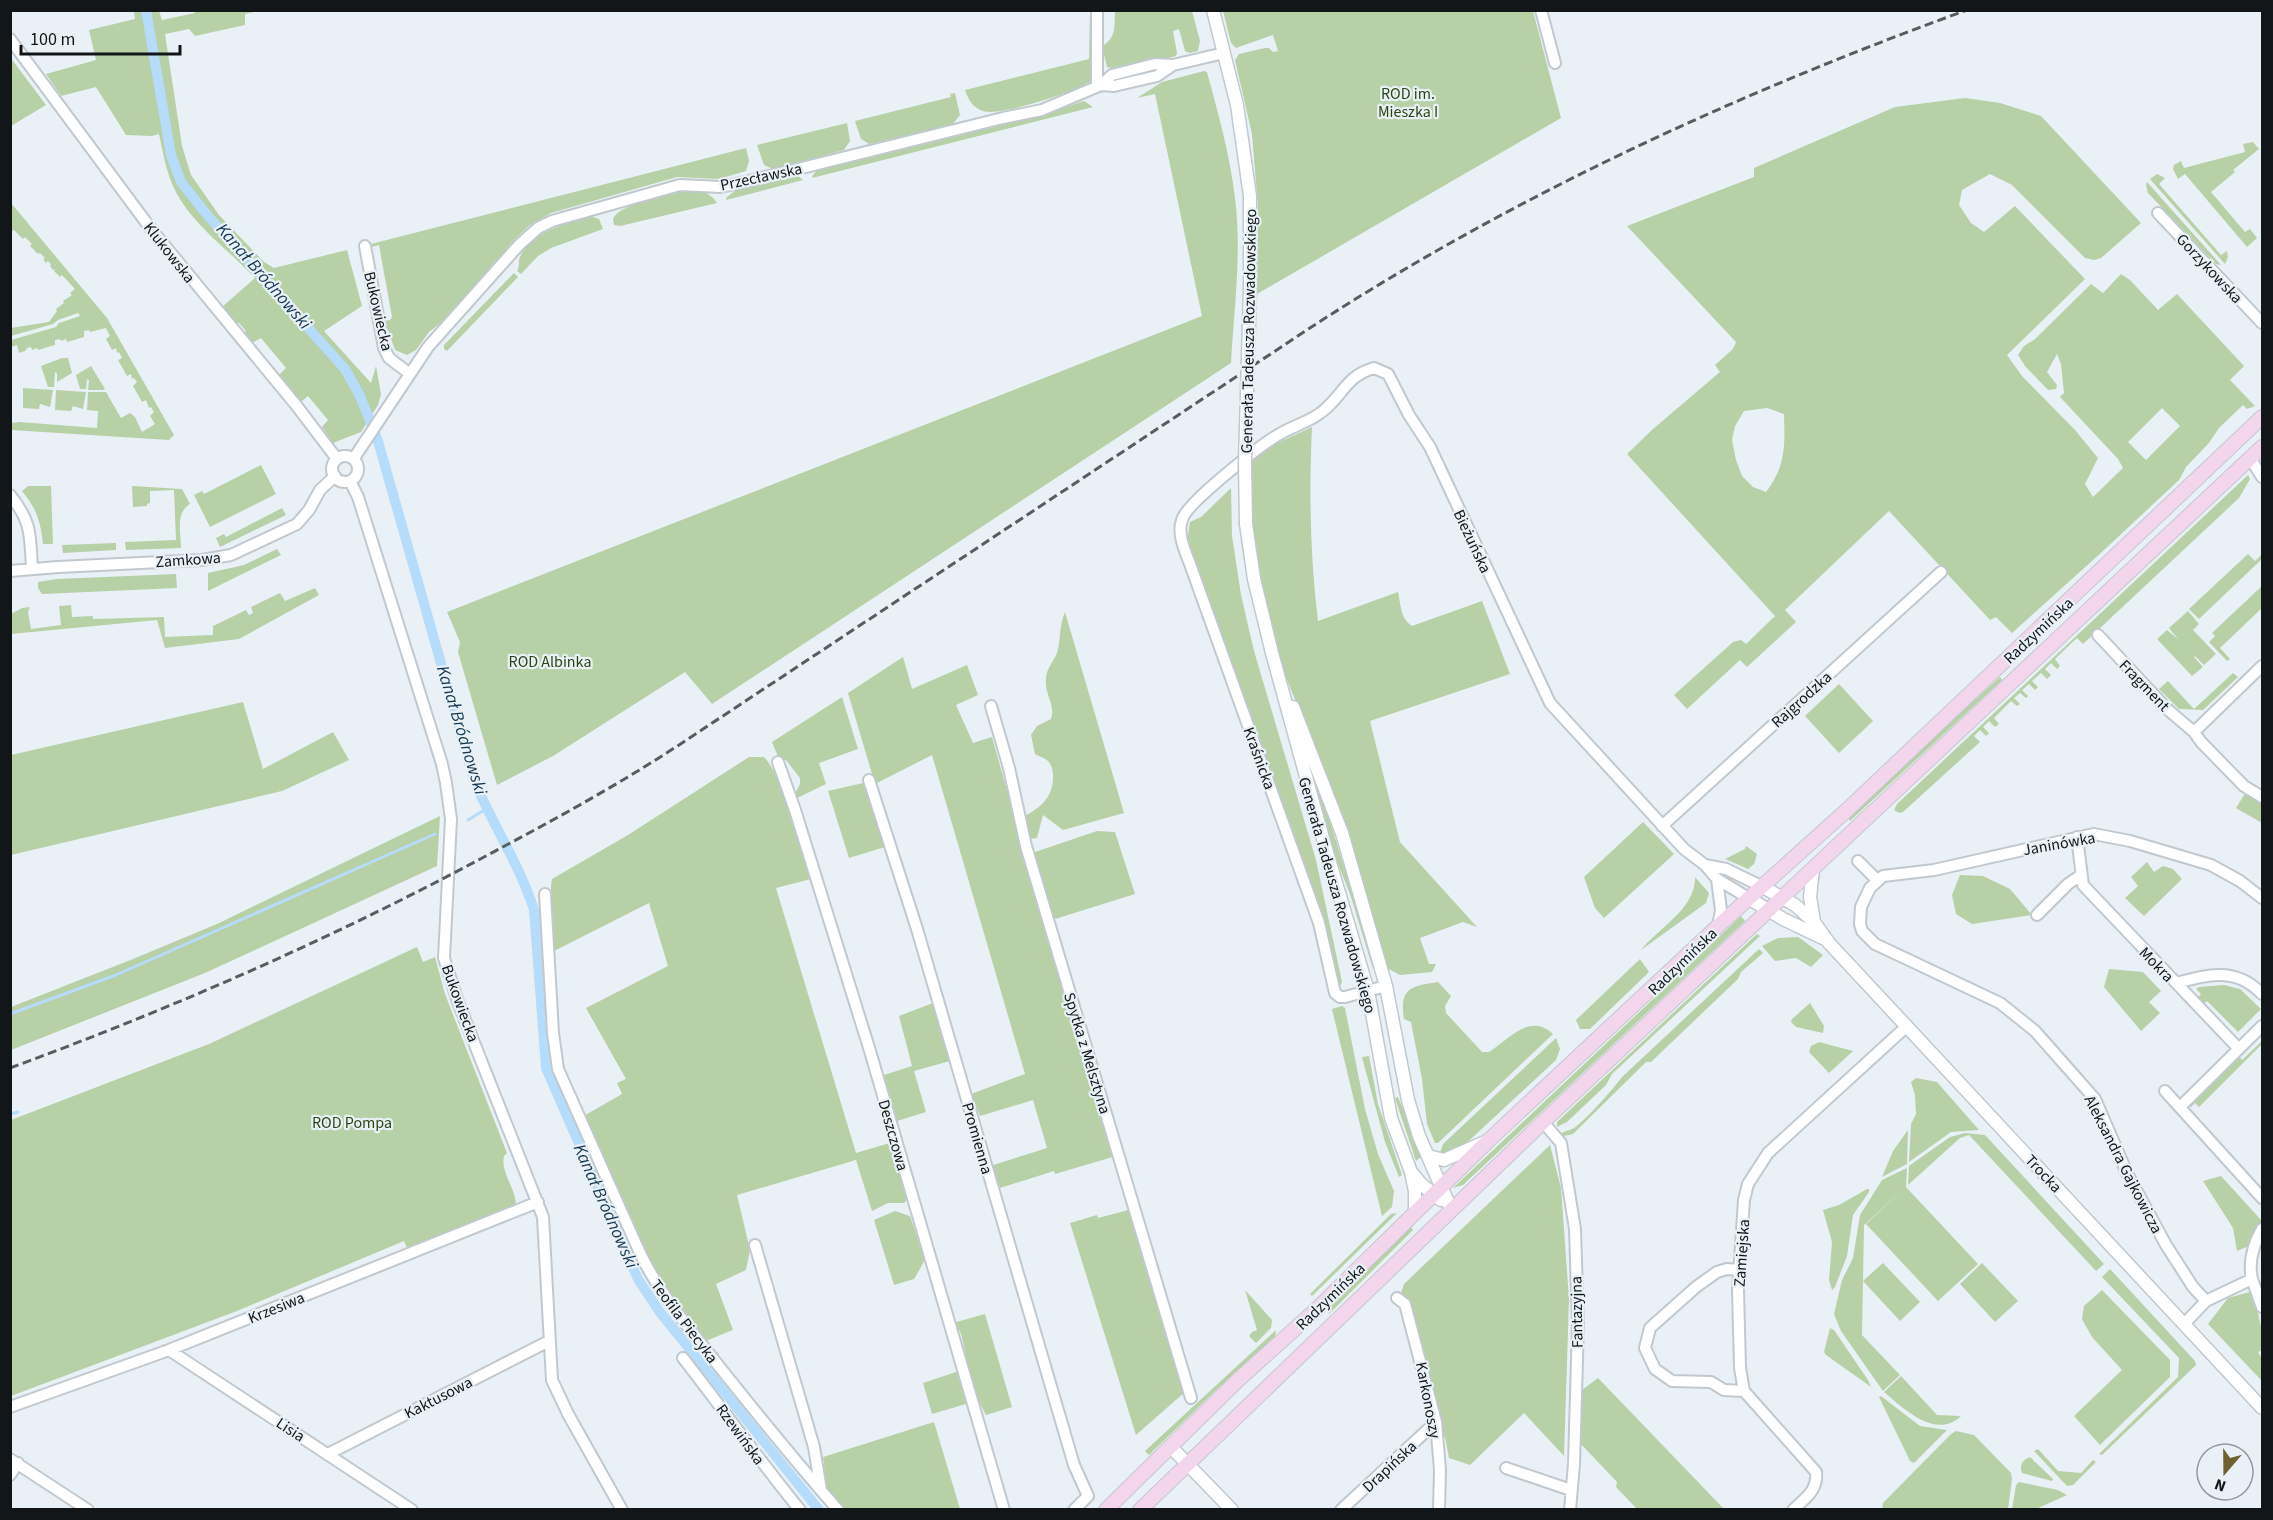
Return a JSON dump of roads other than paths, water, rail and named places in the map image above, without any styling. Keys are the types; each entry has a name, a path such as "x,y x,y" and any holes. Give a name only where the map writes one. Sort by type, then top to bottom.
{"main road":[{"name":"Radzymińska","path":"1106,1509 1238,1380 1323,1304 1489,1140 1718,926 1763,887 2202,476 2262,417"},
{"name":"Radzymińska","path":"1140,1509 1451,1209 2262,447"},
{"path":"2202,476 2216,491"}],"street":[{"path":"1097,10 1099,86"},
{"name":"Generała Tadeusza Rozwadowskiego","path":"1213,10 1237,105 1250,196 1245,463 1246,524 1254,579 1321,831 1368,991 1392,1118 1411,1172"},
{"path":"1541,10 1555,63"},
{"name":"Klukowska","path":"10,39 151,229 296,405 337,459"},
{"name":"Przecławska","path":"410,374 428,347 519,246 538,228 552,221 680,184 720,187 732,185 1042,110 1099,86 1114,86 1157,76 1173,65 1224,53"},
{"name":"Gorzykowska","path":"2158,213 2262,323"},
{"name":"Bukowiecka","path":"365,246 384,348 389,358 410,374"},
{"name":"Bieżuńska","path":"1215,485 1267,442 1323,412 1359,372 1374,368 1388,374 1409,415 1430,447 1550,703 1684,849 1705,865 1717,879 1769,911"},
{"path":"354,459 410,374"},
{"path":"345,456 354,459 357,462 358,471 354,479 342,481 335,476 332,467 337,459 345,456"},
{"path":"2250,458 2262,477"},
{"name":"Zamkowa","path":"10,571 202,560 231,555 297,524 309,510 320,490 335,476"},
{"name":"Bukowiecka","path":"350,481 358,497 442,764 451,819 444,958 458,1002 543,1216 550,1371 555,1389 621,1509"},
{"name":"Kraśnicka","path":"1215,485 1182,518 1182,542 1316,915 1335,993 1340,997 1386,986"},
{"path":"10,495 24,513 30,528 32,569"},
{"name":"Rajgrodzka","path":"1662,826 1941,572"},
{"name":"Fragment","path":"2098,635 2167,709 2194,732 2244,786 2262,797"},
{"name":"Generała Tadeusza Rozwadowskiego","path":"1272,653 1342,833 1386,986 1408,1100 1438,1190 1451,1209"},
{"path":"2194,732 2262,666"},
{"name":"Spytka z Melsztyna","path":"992,706 1009,768 1026,846 1191,1398"},
{"name":"Deszczowa","path":"778,762 870,1051 1004,1509"},
{"name":"Promienna","path":"869,780 920,940 1074,1465 1088,1496 1074,1509"},
{"name":"Janinówka","path":"1877,880 1889,874 1950,866 2094,834 2130,841 2211,865 2241,881 2262,898"},
{"name":"Mokra","path":"2077,837 2083,885 2239,1049"},
{"path":"1858,861 1877,880"},
{"name":"Bieżuńska","path":"1705,865 1726,869 1763,887"},
{"name":"Trocka","path":"1813,869 1810,897 1814,922"},
{"path":"2037,915 2080,875"},
{"path":"1717,879 1721,910 1718,926"},
{"name":"Aleksandra Gajkowicza","path":"1877,880 1870,888 1861,907 1862,931 1883,949 1946,972 2007,1007 2035,1031 2095,1099 2127,1173 2166,1245 2193,1287 2206,1301"},
{"name":"Trocka","path":"1763,887 1795,905 1814,922 1826,939 2262,1407"},
{"name":"Teofila Piecyka","path":"545,894 552,1023 558,1069 639,1253 650,1275 670,1304 747,1402 838,1509"},
{"name":"Trocka","path":"1769,911 1826,939"},
{"path":"2176,983 2194,978 2232,975 2249,982 2262,994"},
{"name":"Zamiejska","path":"1744,1391 1739,1342 1740,1270 1746,1191 1761,1161 1907,1026"},
{"path":"2180,1107 2262,1026"},
{"path":"2165,1091 2262,1198"},
{"name":"Fantazyjna","path":"1543,1122 1561,1143 1575,1230 1578,1325 1574,1464 1570,1509"},
{"path":"1428,1156 1444,1160 1489,1140"},
{"path":"1411,1172 1421,1184 1438,1190"},
{"path":"1411,1172 1415,1191 1415,1212"},
{"name":"Krzesiwa","path":"10,1407 169,1350 239,1316 538,1202"},
{"path":"2262,1229 2250,1268 2262,1307"},
{"path":"754,1245 814,1447 821,1490"},
{"path":"1740,1270 1726,1269 1717,1272 1696,1287 1650,1328 1645,1348 1655,1370 1672,1381 1711,1382 1724,1390 1744,1391 1816,1472 1817,1478 1812,1491 1793,1509"},
{"path":"2184,1324 2206,1301 2252,1279"},
{"name":"Karkonoszy","path":"1397,1298 1405,1304 1436,1422 1440,1470 1439,1509"},
{"name":"Kaktusowa","path":"328,1454 549,1341"},
{"name":"Lisia","path":"169,1350 412,1509"},
{"name":"Rzewińska","path":"683,1358 751,1450 800,1509"},
{"name":"Drapińska","path":"1341,1509 1436,1422"},
{"path":"1170,1446 1232,1509"},
{"path":"10,1475 14,1461 88,1509"},
{"path":"1506,1468 1571,1490"}],"waterway":[{"name":"Kanał Bródnowski","path":"146,10 171,155 181,182 208,216 345,369 360,396 378,441 474,780 521,877 534,910 546,1068 638,1279 659,1311 819,1510"},
{"path":"468,820 486,809"},
{"path":"10,1014 116,975 435,834"},
{"path":"10,1114 18,1112"}],"railway":[{"path":"10,1068 131,1021 310,944 426,887 586,802 685,741 1316,324 1393,276 1472,231 1552,189 1715,111 1798,75 1967,10"}],"park label":[{"name":"ROD im. Mieszka I","path":"1408,102"},
{"name":"ROD Albinka","path":"550,661"},
{"name":"ROD Pompa","path":"352,1122"}]}
